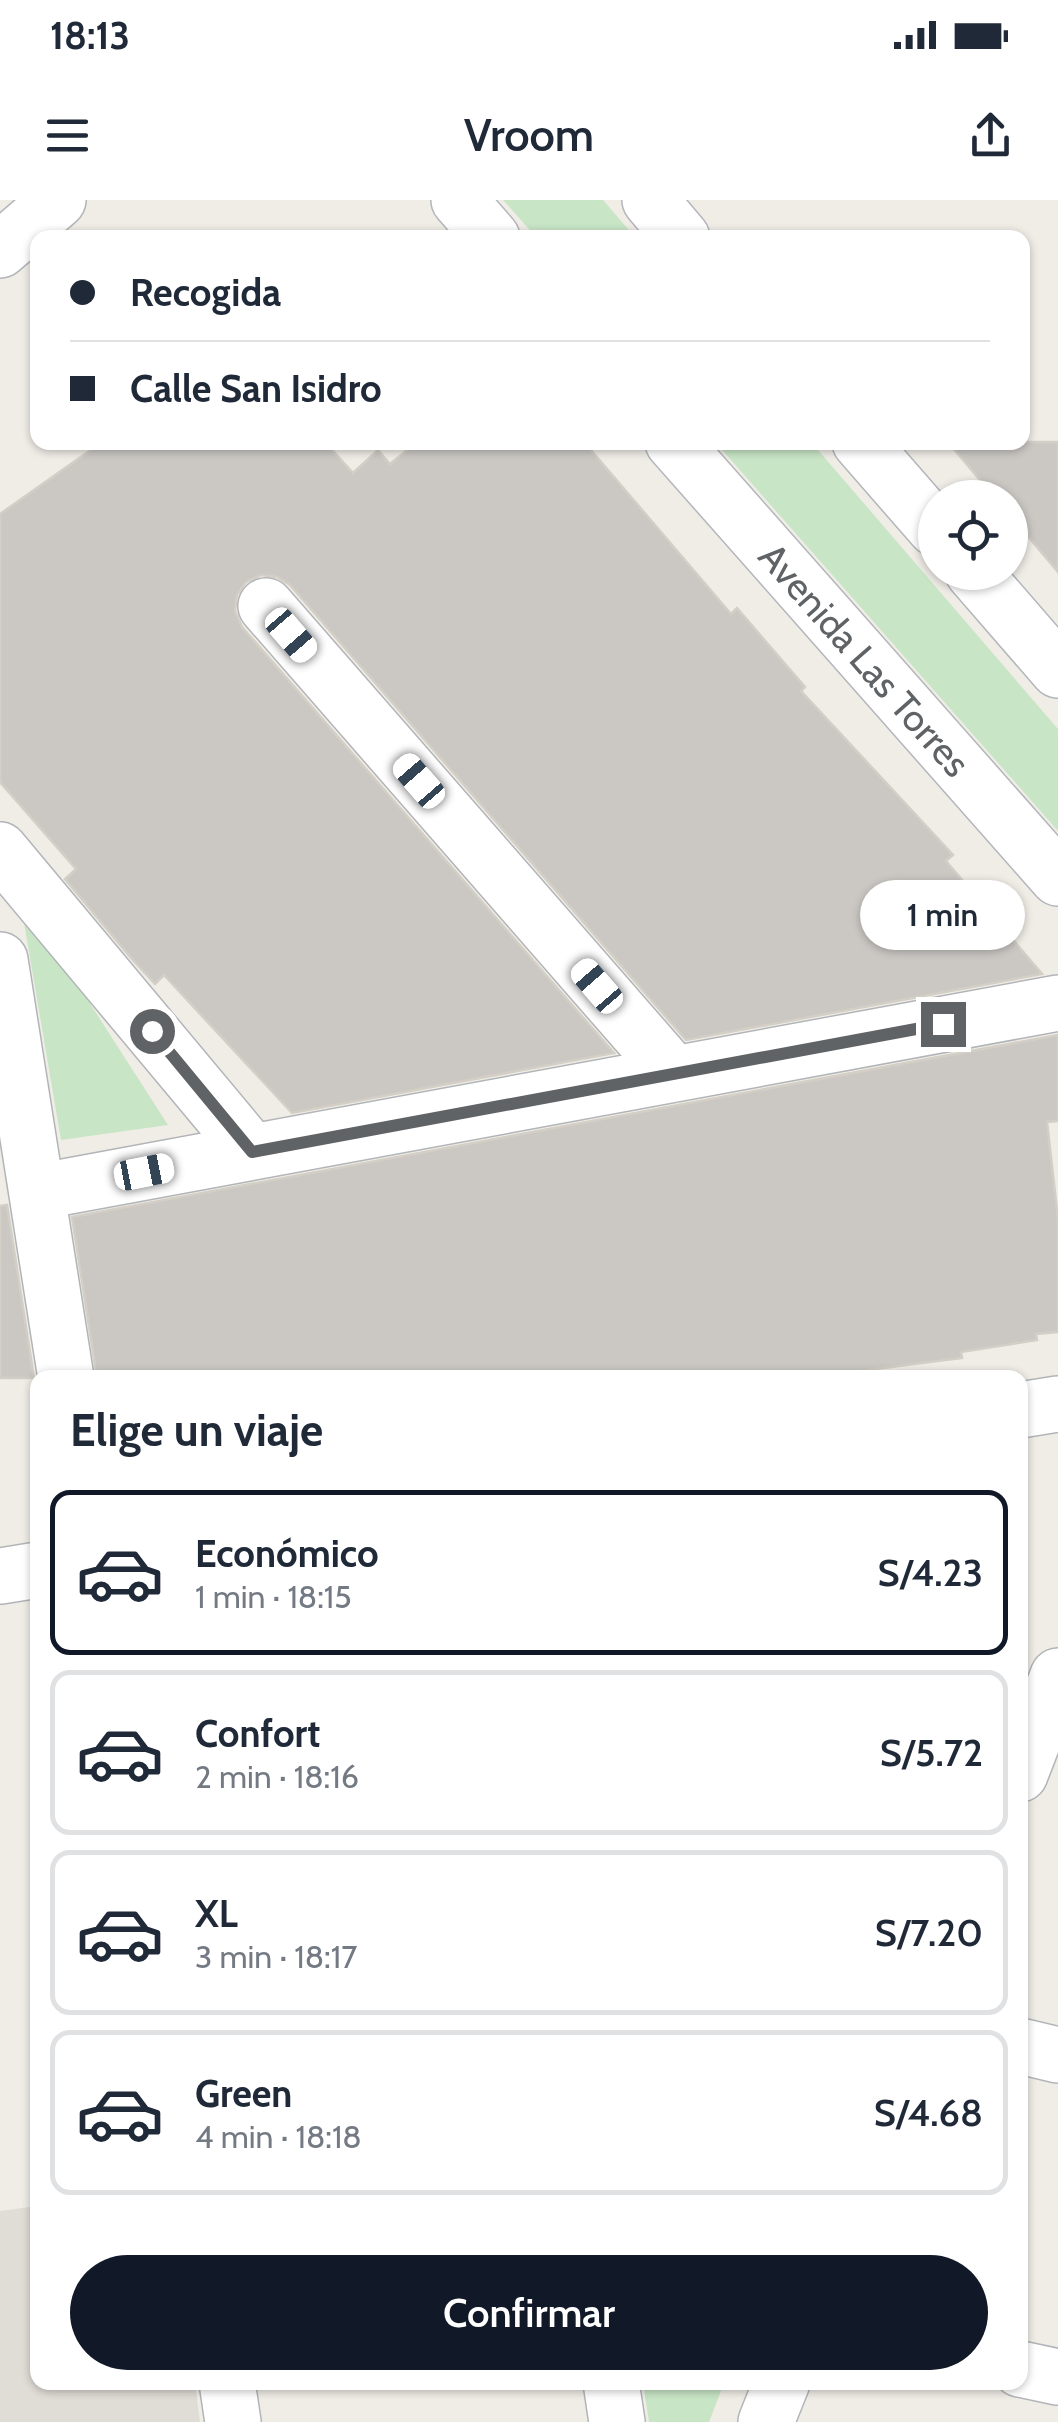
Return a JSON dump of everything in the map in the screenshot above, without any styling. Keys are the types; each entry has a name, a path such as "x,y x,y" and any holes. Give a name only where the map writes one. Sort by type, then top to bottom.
{"street":[{"path":"0,250 58,200"},
{"path":"459,200 485,230"},
{"path":"650,200 675,230"},
{"name":"Avenida Las Torres","path":"681,450 1058,878"},
{"path":"867,450 918,509"},
{"path":"989,590 1058,670"},
{"path":"266,606 674,1074"},
{"path":"0,850 252,1152"},
{"path":"0,960 65,1370"},
{"path":"36,1192 1058,1003"},
{"path":"1028,1409 1058,1404"},
{"path":"0,1576 30,1571"},
{"path":"1028,1753 1058,1676"},
{"path":"1028,2048 1058,2054"},
{"path":"1028,2370 1058,2376"},
{"path":"228,2390 234,2422"},
{"path":"612,2390 617,2422"},
{"path":"766,2422 779,2390"}],"shaded area":[{"path":"30,2207 30,2390 196,2390 200,2422 0,2422 0,2211"}],"green space":[{"path":"503,200 603,200 629,230 530,230"},
{"path":"722,450 818,450 918,566 918,590 938,590 1058,729 1058,831"},
{"path":"19,893 168,1125 61,1140"},
{"path":"644,2390 721,2390 709,2422 649,2422"}],"building":[{"path":"1030,442 1058,442 1058,572 1028,536 1028,480 980,480 955,450 1030,450"},
{"path":"91,450 332,450 353,473 378,450 390,464 407,450 591,450 731,614 737,608 805,687 801,691 953,855 946,861 1042,974 686,1040 290,585 277,577 261,575 246,582 237,595 235,611 242,627 614,1053 292,1113 164,975 155,984 131,958 65,879 76,869 0,782 0,514"},
{"path":"1058,1035 1058,1121 1047,1122 1058,1219 1058,1332 1036,1334 1037,1340 961,1352 962,1358 868,1370 96,1370 72,1217"},
{"path":"7,1205 33,1370 30,1378 0,1378 0,1206"}],"route":[{"path":"152,1031 252,1152 943,1024"}]}
